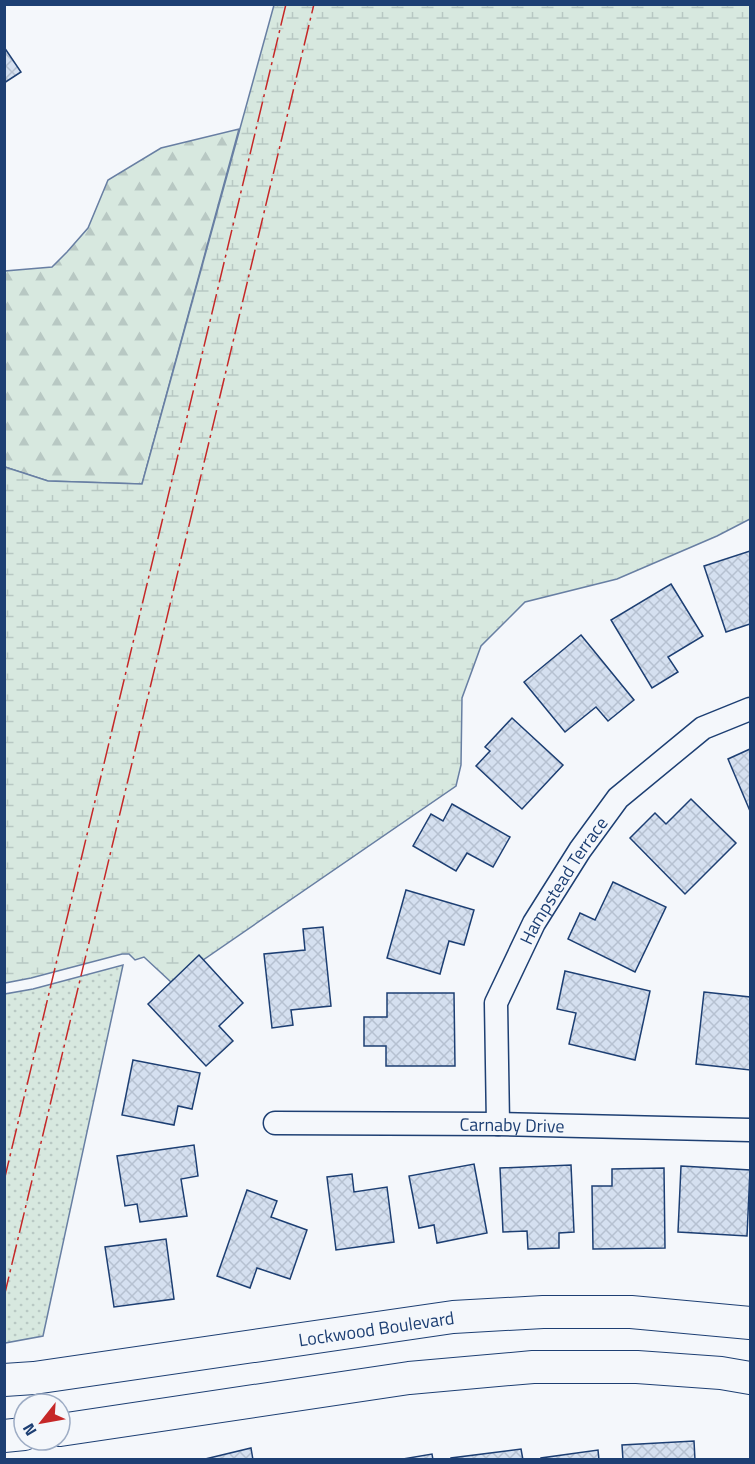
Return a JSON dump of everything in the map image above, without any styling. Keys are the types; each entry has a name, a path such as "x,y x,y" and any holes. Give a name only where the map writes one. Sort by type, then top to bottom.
{"main road":[{"name":"Lockwood Boulevard","path":"4,1380 34,1378 453,1317 543,1312 631,1312 750,1323"},
{"path":"72,1428 409,1378 532,1368 637,1367 721,1373 750,1378"}],"street":[{"name":"Hampstead Terrace","path":"498,1124 496,1003 534,922 580,850 618,798 704,728 750,709"},
{"name":"Carnaby Drive","path":"274,1123 498,1124 750,1130"}],"green space":[{"path":"274,5 750,5 750,519 717,536 617,579 525,602 481,646 462,698 461,765 456,786 171,982 144,957 135,960 129,954 122,954 5,983 5,467 48,481 142,484"},
{"path":"239,129 142,484 48,481 5,467 5,271 52,267 88,228 108,180 161,148"},
{"path":"123,965 43,1336 5,1343 5,994 33,989"}],"building":[{"path":"4,47 21,72 4,83"},
{"path":"750,551 750,624 726,632 704,566"},
{"path":"671,584 703,636 668,657 678,672 652,688 611,620"},
{"path":"581,635 634,700 608,721 596,707 565,732 524,682"},
{"path":"512,718 563,765 522,809 476,766 490,751 485,747"},
{"path":"750,749 750,811 728,759"},
{"path":"691,799 736,843 685,894 630,838 655,813 666,824"},
{"path":"452,804 510,837 493,867 467,853 456,871 413,846 431,814 443,821"},
{"path":"613,882 666,907 635,972 568,939 580,913 595,920"},
{"path":"406,890 474,910 464,945 449,941 440,974 387,958"},
{"path":"323,927 331,1006 291,1010 293,1025 272,1028 264,954 305,950 303,929"},
{"path":"199,955 243,1003 219,1026 233,1041 206,1066 148,1004"},
{"path":"565,971 650,991 635,1060 569,1044 576,1013 557,1009"},
{"path":"704,992 750,997 750,1070 696,1064"},
{"path":"387,993 454,993 455,1066 386,1066 386,1046 364,1046 364,1017 387,1017"},
{"path":"133,1060 200,1073 192,1109 178,1106 174,1125 122,1115"},
{"path":"194,1145 198,1176 181,1179 187,1216 140,1222 137,1204 125,1206 117,1156"},
{"path":"474,1164 487,1233 437,1243 434,1225 419,1228 409,1176"},
{"path":"571,1165 574,1232 559,1233 559,1248 528,1249 527,1231 503,1232 500,1168"},
{"path":"681,1166 750,1170 747,1236 678,1232"},
{"path":"664,1168 665,1248 593,1249 592,1186 612,1186 612,1169"},
{"path":"352,1174 354,1192 387,1187 394,1242 336,1250 327,1177"},
{"path":"247,1190 277,1201 271,1217 307,1230 290,1279 257,1268 250,1288 217,1276"},
{"path":"166,1239 174,1299 114,1307 105,1247"},
{"path":"694,1441 695,1460 623,1460 622,1445"},
{"path":"251,1448 253,1460 201,1460"},
{"path":"521,1449 523,1460 451,1460 451,1458"},
{"path":"598,1450 599,1460 541,1460 541,1458"},
{"path":"432,1454 433,1460 397,1460"}],"power":[{"path":"4,1181 286,4"},
{"path":"4,1297 314,4"}]}
